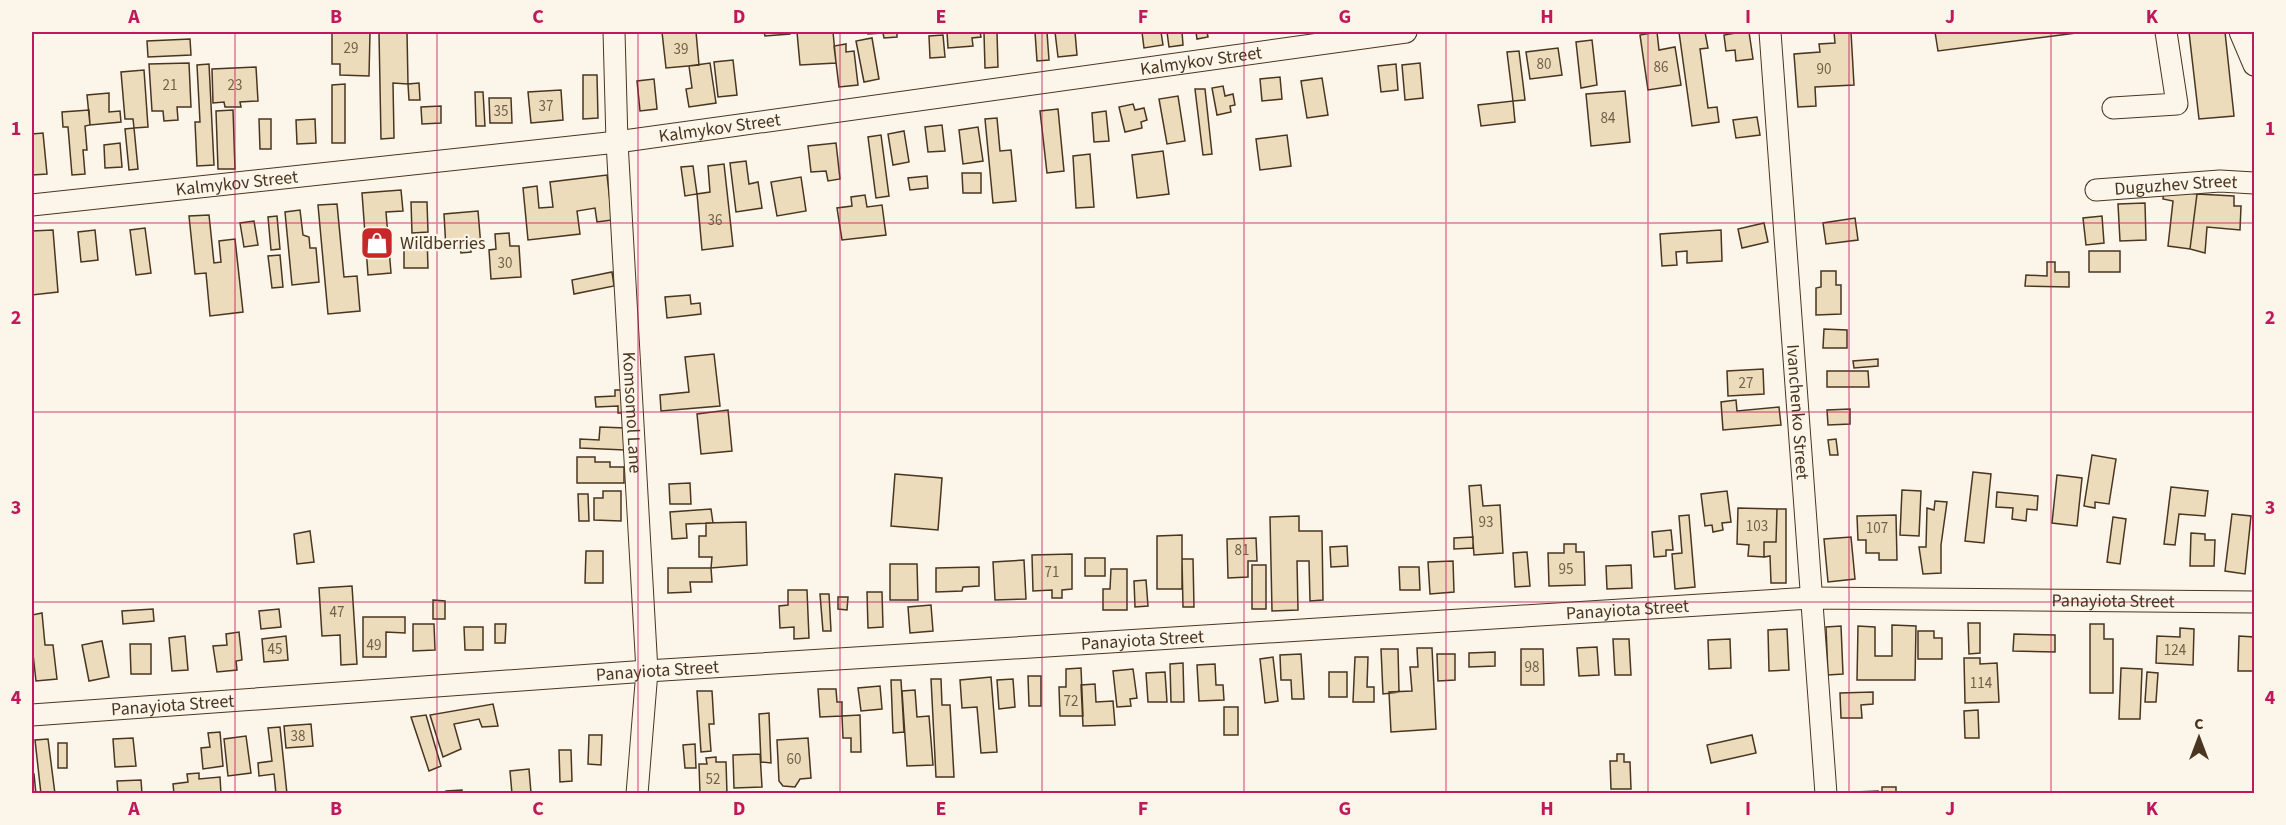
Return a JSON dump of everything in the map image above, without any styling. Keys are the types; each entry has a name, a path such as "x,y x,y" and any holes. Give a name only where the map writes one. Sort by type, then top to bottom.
{"street":[{"name":"Komsomol Lane","path":"614,32 617,142 647,671 637,794"},
{"name":"Kalmykov Street","path":"32,205 617,142 1406,32"},
{"name":"Ivanchenko Street","path":"1770,32 1826,794"},
{"path":"2114,108 2176,104 2166,32"},
{"path":"2240,32 2254,65"},
{"name":"Duguzhev Street","path":"2096,190 2220,181 2254,183"},
{"name":"Panayiota Street","path":"32,715 647,671 1811,598 2254,602"}],"building":[{"path":"332,32 370,32 369,76 340,75 340,64 332,64"},
{"path":"379,32 407,32 408,84 393,83 394,138 381,139"},
{"path":"662,32 696,32 699,65 666,68"},
{"path":"764,32 790,32 790,34 765,36"},
{"path":"797,32 833,32 836,63 800,65"},
{"path":"868,32 910,32 897,33 897,37 884,38 883,33 868,34"},
{"path":"947,32 980,32 981,37 972,38 973,46 948,48"},
{"path":"997,32 998,67 985,68 984,33"},
{"path":"1035,32 1047,32 1049,60 1037,61"},
{"path":"1055,32 1075,32 1077,55 1058,57"},
{"path":"1142,32 1161,32 1163,45 1144,48"},
{"path":"1167,32 1182,32 1183,45 1169,47"},
{"path":"1196,32 1207,32 1208,37 1197,39"},
{"path":"1657,32 1659,50 1675,47 1681,85 1648,90 1640,35"},
{"path":"1679,32 1705,32 1708,48 1700,49 1708,108 1717,107 1719,122 1692,126"},
{"path":"1749,32 1753,59 1736,61 1735,50 1726,51 1724,35"},
{"path":"1834,32 1851,32 1854,85 1815,87 1816,106 1798,107 1794,54 1820,52 1819,44 1835,43"},
{"path":"1935,32 2084,32 1938,51"},
{"path":"2189,32 2225,32 2234,116 2199,119"},
{"path":"943,35 945,57 930,58 929,36"},
{"path":"872,38 879,79 864,82 856,41"},
{"path":"190,39 191,55 148,57 147,41"},
{"path":"1592,40 1597,85 1581,88 1576,42"},
{"path":"846,44 846,52 854,51 858,85 839,87 834,46"},
{"path":"1558,48 1562,75 1530,79 1526,52"},
{"path":"1519,51 1525,100 1513,101 1507,52"},
{"path":"733,60 737,95 718,97 714,62"},
{"path":"189,63 191,107 177,107 178,120 164,121 163,111 152,111 149,64"},
{"path":"710,63 716,103 689,107 686,89 692,88 689,66"},
{"path":"1420,63 1423,98 1405,100 1402,65"},
{"path":"209,64 214,165 197,166 195,122 200,122 197,65"},
{"path":"1396,64 1398,90 1381,92 1378,66"},
{"path":"256,67 258,101 240,102 241,107 225,107 224,102 213,103 212,69"},
{"path":"144,70 148,127 134,128 133,119 125,119 121,72"},
{"path":"583,75 597,75 598,118 583,119"},
{"path":"1280,77 1282,99 1262,101 1260,79"},
{"path":"1322,78 1328,115 1307,118 1301,81"},
{"path":"654,79 657,109 640,111 637,81"},
{"path":"419,83 420,100 409,100 408,84"},
{"path":"345,84 345,143 332,143 332,85"},
{"path":"1223,86 1225,96 1233,94 1235,105 1230,106 1231,112 1217,115 1212,88"},
{"path":"1195,89 1205,89 1212,154 1203,155"},
{"path":"561,90 563,120 531,123 528,92"},
{"path":"1625,91 1630,142 1591,146 1586,94"},
{"path":"475,92 483,92 485,126 476,126"},
{"path":"109,93 109,112 120,111 121,122 90,125 87,95"},
{"path":"1178,96 1185,141 1167,144 1159,99"},
{"path":"489,98 511,98 512,123 490,123"},
{"path":"1513,101 1515,122 1481,126 1478,105"},
{"path":"1133,104 1135,110 1144,108 1147,120 1141,122 1142,128 1125,132 1119,107"},
{"path":"441,106 441,123 422,124 421,107"},
{"path":"1058,109 1064,171 1047,173 1040,111"},
{"path":"89,110 90,125 85,126 87,150 83,150 85,174 72,175 68,127 63,127 62,112"},
{"path":"233,110 235,169 218,169 216,111"},
{"path":"1106,111 1109,141 1094,142 1092,113"},
{"path":"1757,117 1760,135 1736,138 1733,120"},
{"path":"997,118 1000,151 1011,150 1016,201 993,203 985,119"},
{"path":"259,119 271,119 271,149 260,149"},
{"path":"315,119 316,143 297,144 296,120"},
{"path":"942,125 945,151 928,152 925,127"},
{"path":"978,127 983,161 963,164 959,130"},
{"path":"134,128 138,169 129,170 125,129"},
{"path":"904,131 909,162 893,165 888,134"},
{"path":"43,133 47,174 32,175 32,134"},
{"path":"881,135 889,196 876,198 868,137"},
{"path":"1287,135 1291,166 1260,170 1256,139"},
{"path":"120,143 122,167 105,168 104,145"},
{"path":"836,143 840,179 828,181 826,171 811,172 808,146"},
{"path":"1163,151 1169,194 1137,198 1132,155"},
{"path":"1090,154 1094,207 1076,208 1073,156"},
{"path":"746,161 749,184 758,182 762,208 736,212 730,163"},
{"path":"724,164 733,246 702,250 697,194 710,192 708,166"},
{"path":"693,166 697,194 685,196 681,167"},
{"path":"962,173 981,173 981,193 963,193"},
{"path":"607,175 612,220 597,222 595,208 577,211 580,234 528,240 523,188 537,186 539,208 553,207 550,182"},
{"path":"927,176 928,188 910,190 908,178"},
{"path":"801,177 806,211 777,216 771,182"},
{"name":"Wildberries","path":"401,190 403,211 386,212 391,273 368,275 362,193"},
{"path":"2164,190 2197,194 2190,249 2168,246 2173,201 2163,199"},
{"path":"2197,194 2234,196 2234,206 2241,206 2240,230 2207,227 2205,253 2190,249"},
{"path":"865,195 867,207 882,205 886,235 842,240 837,208 852,206 851,197"},
{"path":"411,202 427,202 428,232 412,233"},
{"path":"2145,203 2146,240 2120,241 2118,204"},
{"path":"337,204 344,277 357,276 360,311 328,314 318,205"},
{"path":"300,210 303,235 309,237 310,248 316,248 319,282 292,285 285,212"},
{"path":"478,211 481,247 471,248 471,252 461,253 460,248 446,249 444,214"},
{"path":"209,215 214,263 221,262 219,241 235,239 243,312 210,316 206,273 195,274 189,216"},
{"path":"277,216 280,249 271,250 268,217"},
{"path":"2102,216 2104,243 2086,245 2083,218"},
{"path":"1855,218 1858,240 1826,244 1823,223"},
{"path":"254,221 258,245 244,247 240,223"},
{"path":"1764,223 1768,242 1742,248 1738,229"},
{"path":"145,228 151,273 136,275 130,230"},
{"path":"53,230 58,292 32,295 32,231"},
{"path":"95,230 98,260 81,262 78,232"},
{"path":"1721,230 1722,261 1687,263 1687,251 1676,252 1677,265 1662,266 1660,234"},
{"path":"509,233 510,246 519,246 521,277 491,279 489,250 496,249 495,234"},
{"path":"427,237 428,268 404,268 404,238"},
{"path":"2089,251 2120,251 2120,272 2089,272"},
{"path":"280,255 283,287 272,288 268,256"},
{"path":"2047,262 2055,262 2055,272 2069,272 2069,287 2025,286 2026,275 2047,276"},
{"path":"1821,271 1836,271 1836,285 1841,285 1841,314 1816,315 1816,288 1821,287"},
{"path":"612,272 614,286 574,294 572,280"},
{"path":"690,295 691,304 700,303 701,314 667,318 665,297"},
{"path":"1824,329 1847,330 1847,348 1823,348"},
{"path":"714,354 720,406 661,411 660,395 689,392 685,357"},
{"path":"1878,359 1878,366 1854,368 1853,361"},
{"path":"1763,369 1764,394 1728,396 1727,371"},
{"path":"1827,371 1868,371 1869,387 1827,387"},
{"path":"615,390 622,390 623,413 618,413 618,406 596,407 595,397 615,396"},
{"path":"1736,400 1737,411 1779,407 1781,425 1723,430 1721,402"},
{"path":"1850,409 1850,424 1828,425 1827,410"},
{"path":"728,410 732,451 701,454 697,414"},
{"path":"600,427 626,428 625,450 580,448 580,439 599,440"},
{"path":"1836,439 1838,455 1830,455 1828,440"},
{"path":"2092,455 2116,459 2109,504 2095,502 2095,508 2084,506"},
{"path":"577,457 595,457 595,462 610,462 610,467 624,467 624,483 577,483"},
{"path":"1973,472 1991,474 1984,543 1965,541"},
{"path":"895,474 942,478 938,530 891,526"},
{"path":"2057,475 2082,478 2077,526 2052,523"},
{"path":"690,483 691,504 670,504 669,484"},
{"path":"1481,485 1483,506 1500,505 1503,553 1474,555 1469,486"},
{"path":"2171,487 2208,491 2205,516 2179,514 2175,545 2164,544"},
{"path":"1902,490 1921,491 1919,536 1900,535"},
{"path":"603,491 621,491 621,521 594,520 594,498 603,498"},
{"path":"1727,491 1731,522 1722,523 1723,530 1713,532 1712,525 1705,526 1701,494"},
{"path":"1997,492 2038,496 2037,510 2027,509 2026,521 2012,519 2013,508 1996,507"},
{"path":"578,494 588,494 589,521 579,521"},
{"path":"1935,501 1947,502 1941,545 1941,573 1923,574 1919,547 1926,547 1927,508 1934,510"},
{"path":"1738,508 1777,509 1776,542 1764,542 1764,557 1748,556 1749,545 1737,544"},
{"path":"711,509 713,523 686,524 687,538 672,539 670,512"},
{"path":"1777,509 1786,509 1786,583 1771,583 1770,556 1764,557 1764,542 1776,542"},
{"path":"2232,514 2251,516 2245,574 2225,571"},
{"path":"1689,515 1695,587 1675,589 1672,554 1682,553 1679,516"},
{"path":"1896,515 1897,560 1879,560 1879,553 1866,553 1866,540 1858,540 1857,516"},
{"path":"1299,516 1299,531 1322,531 1323,600 1310,601 1309,561 1297,561 1298,610 1272,611 1270,517"},
{"path":"2113,517 2126,519 2120,564 2107,562"},
{"path":"746,522 747,565 711,568 712,557 699,557 699,536 706,536 706,523"},
{"path":"1671,530 1673,550 1666,550 1666,556 1654,557 1652,532"},
{"path":"310,531 314,562 297,564 294,534"},
{"path":"2191,533 2205,534 2205,540 2215,540 2214,566 2190,566"},
{"path":"1182,535 1182,589 1157,589 1157,536"},
{"path":"1473,537 1473,548 1454,549 1454,538"},
{"path":"1851,537 1855,579 1828,582 1824,539"},
{"path":"1256,538 1257,561 1248,561 1248,577 1228,578 1227,539"},
{"path":"1564,544 1576,544 1576,552 1584,552 1585,585 1549,586 1548,553 1564,553"},
{"path":"1347,546 1348,566 1331,567 1330,547"},
{"path":"586,551 603,551 603,583 585,583"},
{"path":"1527,552 1530,586 1515,587 1513,553"},
{"path":"1072,554 1072,589 1062,590 1062,598 1052,598 1052,590 1033,591 1032,555"},
{"path":"1085,558 1105,558 1105,576 1085,576"},
{"path":"1182,559 1193,559 1194,607 1183,607"},
{"path":"1024,560 1026,599 995,600 993,562"},
{"path":"1453,561 1454,592 1430,594 1428,562"},
{"path":"890,564 917,564 918,600 890,600"},
{"path":"1252,565 1266,565 1266,609 1252,609"},
{"path":"1631,565 1632,588 1607,589 1606,566"},
{"path":"979,567 979,586 963,587 962,591 936,592 936,568"},
{"path":"1399,567 1419,567 1420,590 1400,590"},
{"path":"668,568 711,568 712,582 690,582 691,592 668,593"},
{"path":"1111,569 1127,569 1127,610 1103,610 1103,589 1110,589"},
{"path":"1146,580 1148,606 1135,607 1134,581"},
{"path":"352,586 357,664 341,665 340,635 322,636 319,588"},
{"path":"788,590 807,590 809,638 794,639 794,627 780,628 779,606 788,605"},
{"path":"867,592 882,592 883,627 868,628"},
{"path":"820,594 829,594 831,631 823,631"},
{"path":"838,597 848,597 847,610 838,609"},
{"path":"433,600 445,601 445,619 433,619"},
{"path":"931,605 933,631 910,633 908,607"},
{"path":"153,609 154,621 123,624 122,611"},
{"path":"279,609 281,627 261,629 259,611"},
{"path":"42,613 45,645 53,645 57,679 36,681 32,645 32,615"},
{"path":"363,617 405,617 405,633 386,632 386,657 363,657"},
{"path":"1968,623 1980,623 1980,653 1969,654"},
{"path":"413,624 434,624 435,650 413,651"},
{"path":"495,624 506,624 505,643 495,643"},
{"path":"2090,624 2104,624 2104,639 2113,639 2113,693 2090,693"},
{"path":"1892,625 1916,626 1915,680 1857,680 1858,626 1875,627 1875,656 1892,656"},
{"path":"1841,626 1843,674 1828,675 1826,627"},
{"path":"464,627 483,627 483,650 465,650"},
{"path":"2180,628 2194,629 2193,665 2156,663 2157,636 2180,637"},
{"path":"1787,629 1789,670 1769,671 1768,630"},
{"path":"1918,631 1934,631 1934,638 1942,638 1942,659 1918,659"},
{"path":"239,632 242,660 236,661 237,670 217,672 213,646 227,645 226,634"},
{"path":"2014,634 2055,635 2055,652 2013,651"},
{"path":"185,636 188,670 172,671 169,638"},
{"path":"286,636 288,660 264,662 262,639"},
{"path":"2239,636 2254,637 2254,671 2238,671"},
{"path":"1613,639 1629,639 1631,675 1615,675"},
{"path":"1730,639 1731,668 1709,669 1708,640"},
{"path":"102,641 109,677 89,681 82,645"},
{"path":"130,644 151,644 151,674 131,674"},
{"path":"1597,647 1599,675 1579,676 1577,648"},
{"path":"1417,648 1432,648 1436,729 1391,732 1389,692 1412,691 1410,667 1418,667"},
{"path":"1381,649 1398,649 1399,692 1383,694"},
{"path":"1521,649 1543,649 1544,685 1521,685"},
{"path":"1495,652 1495,666 1469,667 1469,653"},
{"path":"1301,654 1304,699 1292,699 1291,680 1281,680 1280,655"},
{"path":"1437,654 1455,654 1455,680 1438,681"},
{"path":"1273,657 1278,701 1265,703 1260,659"},
{"path":"1355,657 1368,657 1367,687 1374,687 1374,702 1353,702"},
{"path":"1964,658 1980,658 1980,664 1997,663 1999,702 1965,703"},
{"path":"1183,663 1184,702 1171,702 1170,664"},
{"path":"1215,664 1216,685 1223,685 1224,700 1199,701 1197,665"},
{"path":"1081,668 1083,716 1060,716 1059,687 1066,687 1066,669"},
{"path":"2121,668 2142,669 2140,719 2119,719"},
{"path":"1133,669 1137,698 1130,699 1131,706 1117,707 1113,671"},
{"path":"1165,672 1167,702 1148,702 1146,673"},
{"path":"1329,672 1347,672 1347,697 1329,697"},
{"path":"2147,672 2158,673 2156,702 2145,702"},
{"path":"1028,676 1041,676 1041,706 1029,706"},
{"path":"991,677 997,752 981,753 977,707 962,708 960,680"},
{"path":"931,679 941,679 942,705 950,705 954,777 936,777"},
{"path":"1013,679 1015,707 999,709 997,680"},
{"path":"891,680 901,680 904,732 893,733"},
{"path":"1095,684 1096,702 1113,701 1115,725 1083,726 1081,685"},
{"path":"880,686 882,709 861,711 858,688"},
{"path":"818,689 836,689 837,702 842,702 842,716 820,717"},
{"path":"915,690 917,717 929,716 933,765 907,766 902,691"},
{"path":"697,691 712,691 714,724 709,724 711,751 701,752"},
{"path":"1873,692 1873,704 1861,705 1862,718 1841,718 1840,693"},
{"path":"493,704 498,726 482,727 479,719 454,724 461,749 443,757 430,715"},
{"path":"1224,707 1238,707 1238,735 1224,735"},
{"path":"1978,710 1979,738 1965,738 1964,711"},
{"path":"769,713 771,763 761,762 759,714"},
{"path":"426,715 441,766 429,771 411,717"},
{"path":"860,715 861,752 851,752 851,738 843,738 842,716"},
{"path":"311,724 313,746 286,748 284,726"},
{"path":"280,727 287,794 276,794 274,774 259,776 258,763 272,761 268,728"},
{"path":"220,732 223,766 203,769 201,748 210,747 208,733"},
{"path":"589,735 602,735 601,765 588,764"},
{"path":"1752,735 1756,753 1711,763 1707,745"},
{"path":"246,736 251,773 228,776 224,739"},
{"path":"133,738 136,766 115,767 113,739"},
{"path":"808,738 811,778 800,779 795,787 783,786 779,781 777,740"},
{"path":"48,739 55,794 41,794 35,740"},
{"path":"58,743 67,743 67,768 58,768"},
{"path":"695,744 696,768 685,768 683,745"},
{"path":"559,750 571,750 572,781 560,782"},
{"path":"760,754 762,787 734,788 733,755"},
{"path":"1617,754 1624,754 1624,762 1630,762 1631,789 1611,789 1610,761 1617,761"},
{"path":"716,757 716,762 726,762 727,794 700,794 699,764 707,764 706,758"},
{"path":"529,769 531,793 512,794 510,771"},
{"path":"199,773 199,779 220,777 221,794 174,794 173,784 188,782 187,774"},
{"path":"32,774 34,774 36,794 32,794"},
{"path":"141,780 142,794 118,794 117,781"},
{"path":"1882,787 1896,787 1896,794 1882,794"},
{"path":"462,790 462,794 446,794 446,791"},
{"path":"1878,791 1878,794 1855,794 1855,792"}],"place":[{"name":"Wildberries","path":"377,243"}]}
